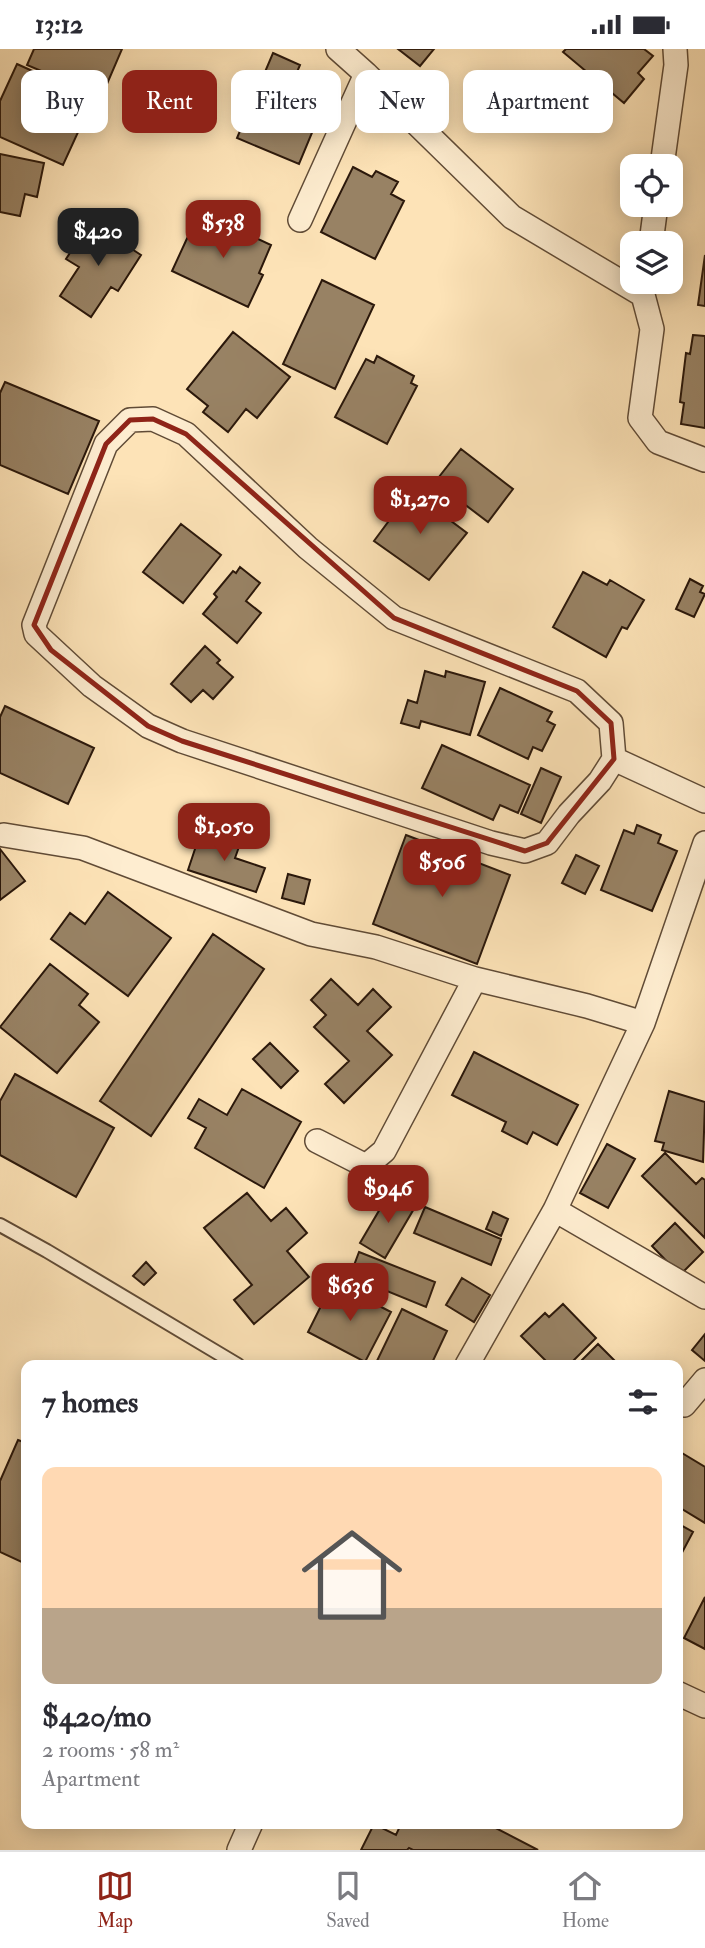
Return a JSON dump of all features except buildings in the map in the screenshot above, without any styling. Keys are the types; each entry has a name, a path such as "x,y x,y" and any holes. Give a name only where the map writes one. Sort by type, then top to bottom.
{"street":[{"path":"338,49 362,70"},
{"path":"664,154 676,65 675,49"},
{"path":"300,220 355,98"},
{"path":"426,133 512,217 620,275"},
{"path":"645,294 652,329 640,418 658,442 705,460"},
{"path":"130,419 153,419 186,434 309,548 394,618 577,691 611,723 614,759 600,781 569,814 547,843 525,851 478,839 181,741 148,726 92,686 36,634 34,625 106,444 130,419"},
{"path":"614,759 705,801"},
{"path":"4,835 83,848 311,934 376,947 475,979 587,1006 643,1023"},
{"path":"470,1360 555,1210 643,1023 705,843"},
{"path":"317,1140 366,1166 384,1151 475,979"},
{"path":"555,1210 705,1297"},
{"path":"684,1405 705,1380"},
{"path":"683,1696 705,1706"},
{"path":"239,1850 248,1829"}],"lane":[{"path":"0,1225 230,1360"}],"highlighted area":[{"path":"153,419 186,434 394,618 577,691 611,723 614,759 547,843 525,851 182,741 148,726 51,650 34,625 106,444 130,420"}]}
